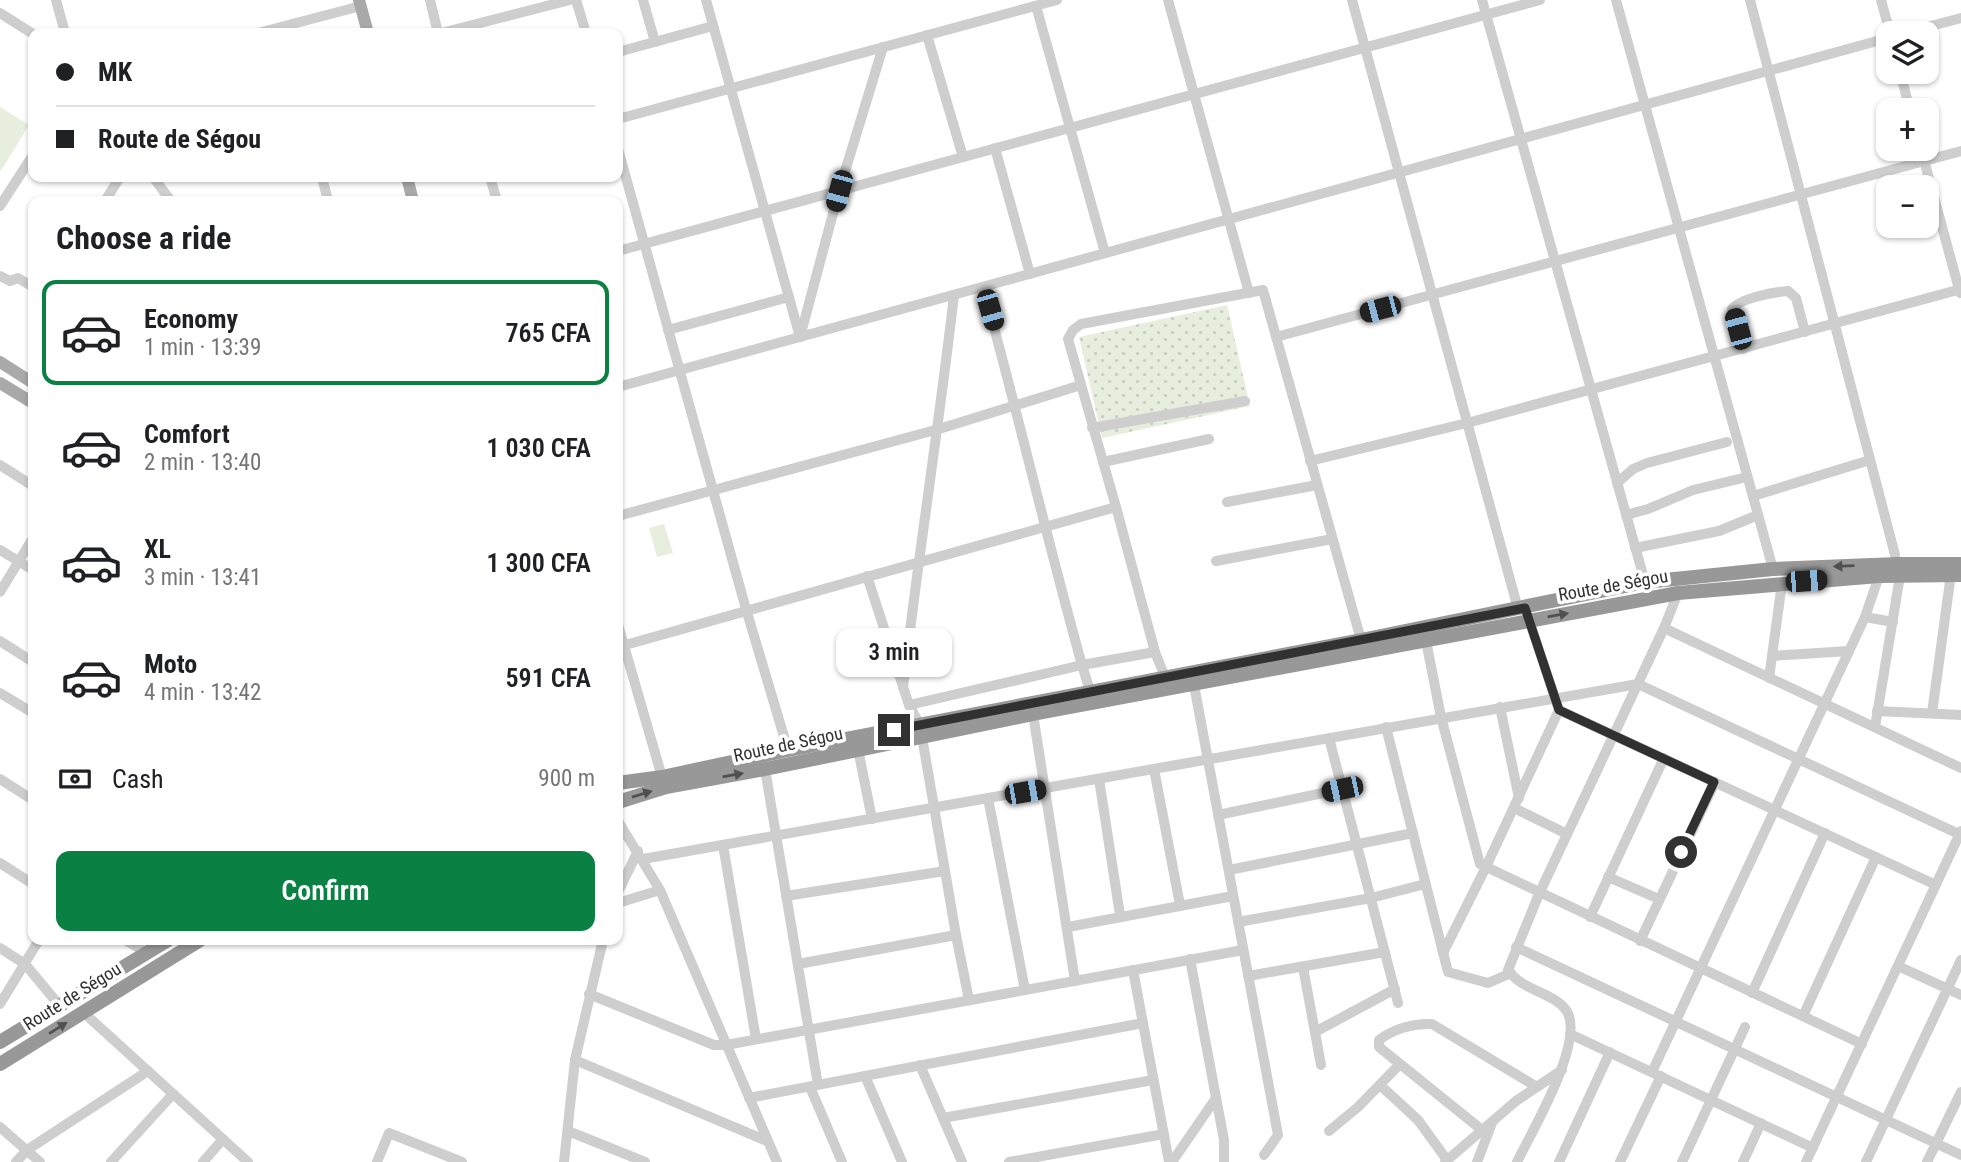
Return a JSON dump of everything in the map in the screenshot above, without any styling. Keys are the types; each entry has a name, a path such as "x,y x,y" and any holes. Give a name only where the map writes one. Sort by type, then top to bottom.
{"highway":[{"name":"Route de Ségou","path":"623,782 662,777 788,750 1033,714 1426,641 1524,612 1645,582 1773,569 1897,564 1958,571"},
{"name":"Route de Ségou","path":"623,800 666,787 858,749 921,731 1090,691 1524,612 1782,583 1958,571"},
{"name":"Route de Ségou","path":"0,1042 160,945"},
{"name":"Route de Ségou","path":"0,1064 192,945"}],"main road":[{"path":"360,3 367,28"},
{"path":"0,362 28,380"},
{"path":"0,383 28,400"}],"street":[{"path":"56,0 64,28"},
{"path":"429,0 438,28"},
{"path":"468,28 569,0 583,28"},
{"path":"643,0 655,42"},
{"path":"706,0 800,337"},
{"path":"623,118 1030,5 1057,0"},
{"path":"1168,0 1249,293"},
{"path":"1352,0 1467,423 1524,612 1559,710 1443,953"},
{"path":"1482,0 1645,582"},
{"path":"623,250 1540,0"},
{"path":"1616,0 1773,569"},
{"path":"1749,0 1895,555"},
{"path":"1881,0 1886,21"},
{"path":"291,28 360,3"},
{"path":"1030,5 1070,128 1105,253"},
{"path":"0,13 28,31"},
{"path":"1939,24 1961,18"},
{"path":"623,51 713,26"},
{"path":"927,35 963,157"},
{"path":"623,386 1768,71 1876,39"},
{"path":"800,337 839,191 883,47"},
{"path":"995,148 1030,274"},
{"path":"1939,157 1961,151"},
{"path":"1276,337 1924,161 1960,292 1467,423 1310,461"},
{"path":"0,206 28,163"},
{"path":"623,167 712,490 788,750"},
{"path":"0,276 10,281 18,278 28,284"},
{"path":"983,287 1015,404 1044,528 1090,691"},
{"path":"1165,677 1155,652 1068,339 1076,327 1264,290 1362,640"},
{"path":"1743,349 1732,309 1744,301 1788,291 1796,298 1805,332"},
{"path":"903,688 917,563 939,429 954,295"},
{"path":"668,330 789,297"},
{"path":"623,515 939,429 1082,385"},
{"path":"1092,428 1245,401"},
{"path":"1102,462 1209,439"},
{"path":"1617,483 1633,469 1647,463 1727,442"},
{"path":"1753,496 1870,460"},
{"path":"0,465 28,483"},
{"path":"1626,515 1693,490 1747,477"},
{"path":"1227,502 1317,485"},
{"path":"623,645 1116,507"},
{"path":"1635,548 1719,531 1758,515"},
{"path":"1216,561 1332,539"},
{"path":"0,592 28,546"},
{"path":"0,550 28,567"},
{"path":"1932,713 1958,571"},
{"path":"867,576 903,688 921,731 969,1000"},
{"path":"1620,1162 1675,1022 1849,652 1879,576"},
{"path":"1875,727 1900,576"},
{"path":"1769,678 1782,583"},
{"path":"1517,1162 1563,1069 1570,1034 1567,1011 1559,1003 1513,978 1508,970 1539,894 1678,593"},
{"path":"1865,617 1893,622"},
{"path":"1664,628 1961,768"},
{"path":"0,641 28,659"},
{"path":"1426,641 1441,717 1480,864 1485,869 1861,1044"},
{"path":"623,652 662,777"},
{"path":"909,705 1082,665 1155,652"},
{"path":"1772,656 1849,652"},
{"path":"623,838 638,852 723,845 1638,684 1961,833 1806,1162"},
{"path":"1194,685 1278,1136 1264,1155"},
{"path":"0,693 28,710"},
{"path":"1500,707 1516,803 1567,834"},
{"path":"1559,710 1936,885"},
{"path":"1877,711 1961,715"},
{"path":"1033,714 1075,981"},
{"path":"1386,727 1448,972 1488,983 1511,974"},
{"path":"1329,737 1398,1003"},
{"path":"858,749 872,819"},
{"path":"1590,917 1664,758"},
{"path":"765,769 809,1030 814,1086 842,1162"},
{"path":"1154,769 1180,905"},
{"path":"0,779 28,797"},
{"path":"1099,779 1120,915"},
{"path":"1640,941 1714,782"},
{"path":"1218,815 1342,789"},
{"path":"988,798 1025,990"},
{"path":"623,829 660,890 777,1162"},
{"path":"1228,870 1413,833"},
{"path":"1752,993 1825,833"},
{"path":"723,845 756,1040"},
{"path":"623,882 638,852"},
{"path":"1803,1016 1876,857"},
{"path":"0,863 28,881"},
{"path":"786,896 945,871"},
{"path":"1608,877 1659,899"},
{"path":"1238,922 1371,898 1426,884"},
{"path":"623,901 660,890"},
{"path":"1068,926 1233,896"},
{"path":"798,964 956,935"},
{"path":"0,1004 36,945"},
{"path":"133,945 147,953"},
{"path":"564,1162 575,1060 602,945"},
{"path":"1516,947 1961,1156"},
{"path":"0,948 24,964 59,1005"},
{"path":"589,994 713,1045 726,1045 1243,950"},
{"path":"1248,976 1385,952"},
{"path":"1190,960 1224,1140 1224,1162"},
{"path":"1866,1162 1961,960"},
{"path":"1898,966 1961,995"},
{"path":"1303,967 1321,1065"},
{"path":"1133,970 1170,1162"},
{"path":"1315,1032 1395,989"},
{"path":"83,1012 248,1162"},
{"path":"749,1098 1143,1023"},
{"path":"1482,1130 1378,1047 1379,1040 1388,1033 1403,1028 1432,1024 1537,1087"},
{"path":"1682,1162 1745,1027"},
{"path":"1570,1034 1813,1148"},
{"path":"1559,1162 1609,1052"},
{"path":"575,1060 767,1141"},
{"path":"1329,1131 1400,1064"},
{"path":"920,1066 962,1162"},
{"path":"1380,1085 1418,1120 1446,1161 1494,1120 1563,1069"},
{"path":"16,1162 27,1150 148,1071"},
{"path":"865,1076 902,1162"},
{"path":"943,1118 1153,1080"},
{"path":"1927,1162 1961,1092"},
{"path":"111,1162 173,1094"},
{"path":"1170,1162 1216,1098"},
{"path":"1477,1162 1494,1120"},
{"path":"1743,1162 1761,1123"},
{"path":"0,1127 40,1162"},
{"path":"568,1131 645,1162"},
{"path":"377,1162 389,1133 448,1159 462,1162"},
{"path":"1009,1162 1164,1134"},
{"path":"203,1162 223,1139"},
{"path":"558,1162 565,1147"}],"green space":[{"path":"0,107 28,127 0,172"},
{"path":"1227,305 1250,406 1102,438 1079,337"},
{"path":"664,524 673,553 657,557 649,528"}],"route":[{"path":"894,730 1525,608 1559,710 1714,782 1681,852"}]}
